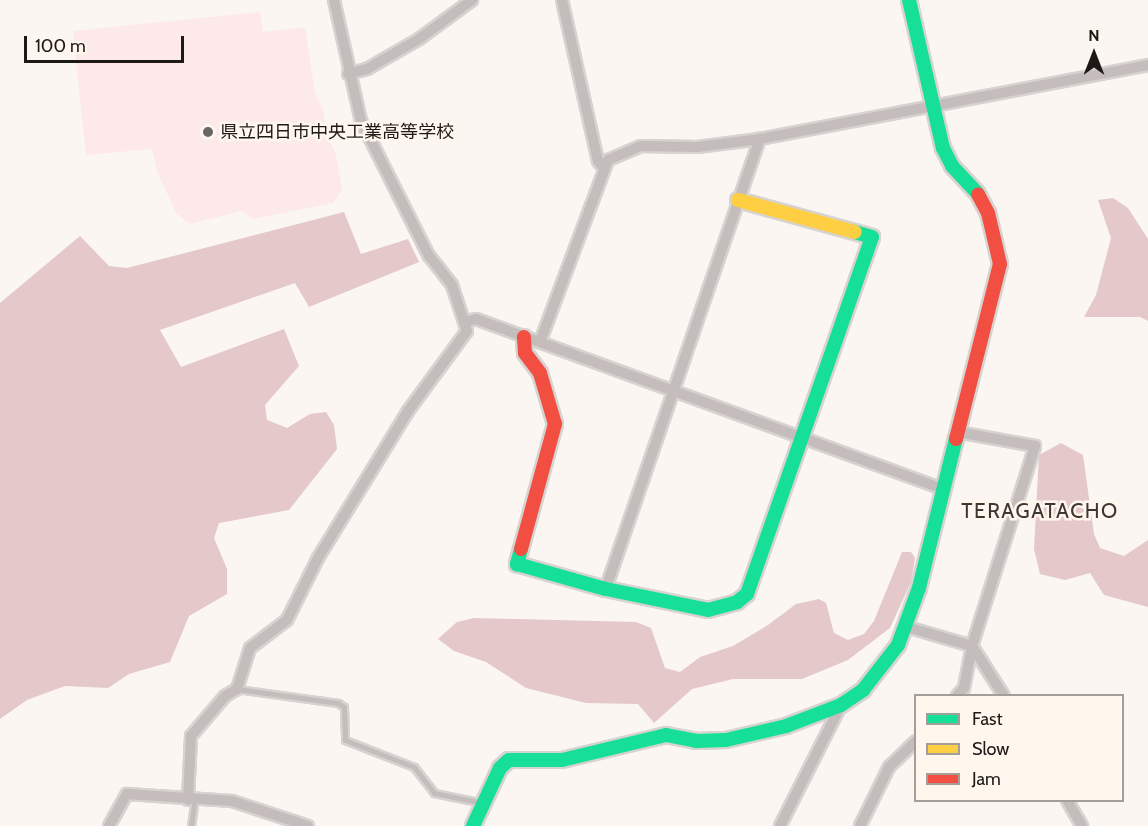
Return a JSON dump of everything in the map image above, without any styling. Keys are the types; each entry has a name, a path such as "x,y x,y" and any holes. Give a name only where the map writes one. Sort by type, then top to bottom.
{"street":[{"path":"192,800 191,736 225,696 237,689 250,648 287,620 318,558 408,411 467,331 452,285 429,256 361,121 348,74 334,0"},
{"path":"348,74 367,69 419,39 472,0"},
{"path":"562,0 598,161 603,167"},
{"path":"474,826 500,768 509,760 562,759 666,735 696,741 726,740 786,726 841,705 863,690 898,645 907,627 944,489 1000,264 988,213 976,190 952,166 942,148 909,0"},
{"path":"540,342 603,167 608,160 641,146 697,147 760,139 1148,65"},
{"path":"606,588 670,391 760,139"},
{"path":"524,337 525,352 540,373 555,424 517,564 606,588 708,610 737,602 747,594 754,580 872,237 738,200"},
{"path":"464,321 476,319 944,489"},
{"path":"957,432 1035,446 972,646 964,688 959,694"},
{"path":"907,627 972,646 1003,694"},
{"path":"780,826 841,705"},
{"path":"860,826 889,767 914,742"},
{"path":"109,826 127,794 248,804 308,826"},
{"path":"1068,802 1082,826"}],"lane":[{"path":"237,689 338,703 344,707 345,740 414,767 434,793 485,803"},
{"path":"191,826 192,800"}],"shaded area":[{"path":"260,12 263,32 305,27 315,93 324,113 325,134 335,151 339,171 342,190 333,203 253,219 242,211 190,224 176,213 157,171 152,149 86,155 73,31"},
{"path":"1113,198 1128,208 1148,239 1148,321 1140,317 1084,317 1096,295 1111,238 1098,200"},
{"path":"344,212 361,254 408,239 419,262 309,307 295,283 160,330 181,367 284,329 299,366 265,405 267,420 287,428 310,414 326,412 334,425 337,449 289,510 219,523 214,538 227,569 227,594 189,616 170,662 129,674 108,688 65,686 27,700 0,719 0,303 80,236 109,266 127,268"},
{"path":"1061,443 1083,455 1094,534 1100,548 1124,556 1148,540 1148,607 1104,595 1090,573 1065,580 1040,574 1034,549 1039,455"},
{"path":"902,552 911,552 915,558 911,582 890,628 848,660 802,679 733,679 692,689 654,723 638,704 586,703 526,688 486,662 454,651 438,639 457,622 474,618 636,622 651,628 665,668 680,672 700,657 733,646 768,625 796,604 819,599 826,603 834,633 848,640 864,634 874,621"}],"traffic: fast":[{"path":"909,0 943,148 952,166 978,194"},
{"path":"521,549 517,564 606,589 708,610 737,602 747,594 872,237 855,232"},
{"path":"473,826 500,768 509,760 562,760 666,735 696,741 726,740 786,726 841,705 863,690 898,645 919,588 956,439"}],"traffic: slow":[{"path":"738,200 855,232"}],"traffic: jam":[{"path":"956,439 1000,264 988,213 978,194"},
{"path":"521,549 555,424 540,373 525,353 524,337"}],"place":[{"name":"県立四日市中央工業高等学校","path":"208,132"}],"district":[{"name":"TERAGATACHO","path":"1040,511"}]}
